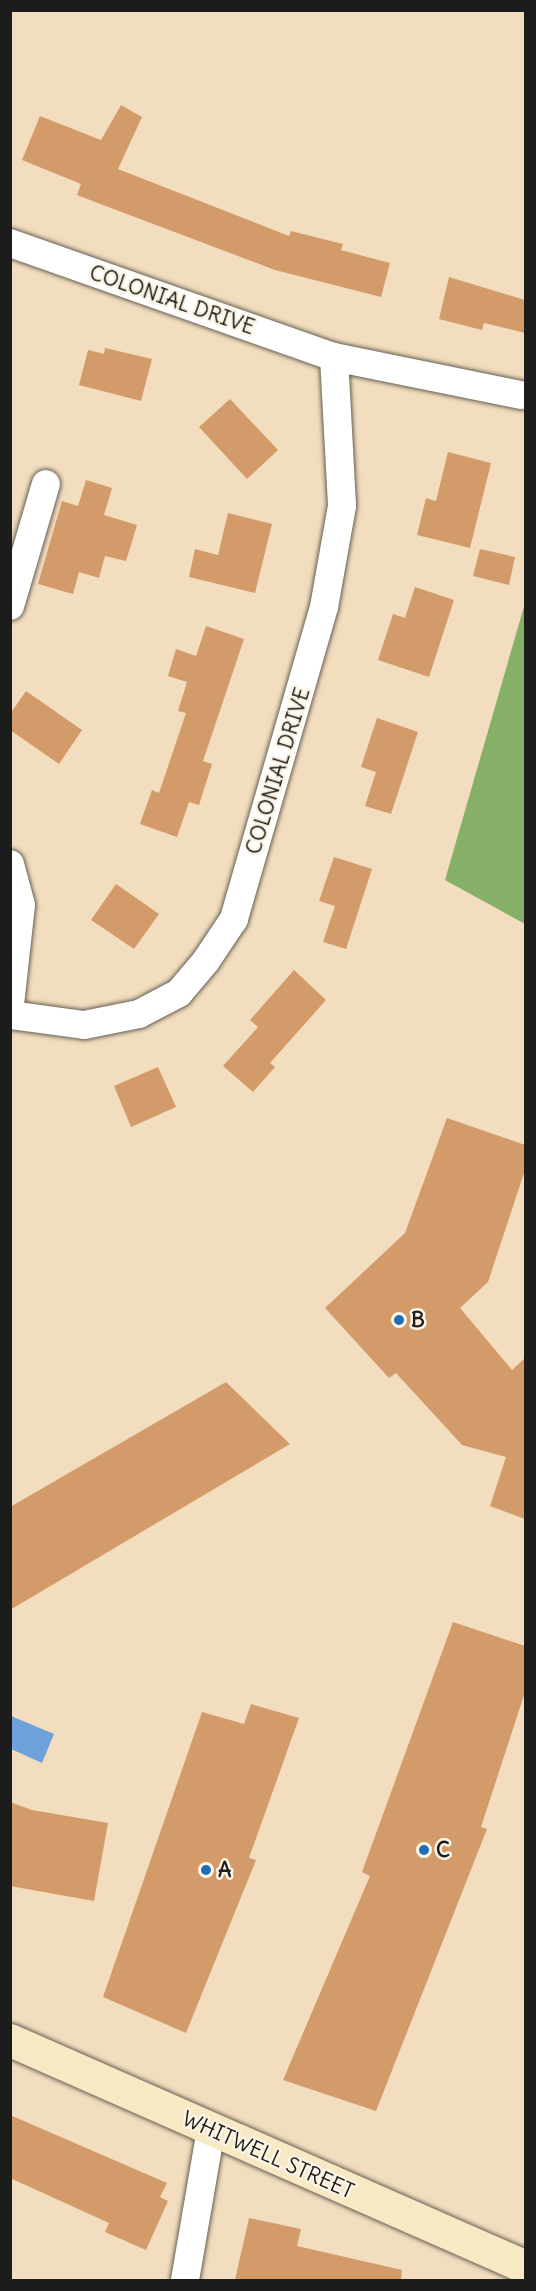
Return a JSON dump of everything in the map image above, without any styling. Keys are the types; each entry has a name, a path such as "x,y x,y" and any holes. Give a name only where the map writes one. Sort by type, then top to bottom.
{"street":[{"name":"COLONIAL DRIVE","path":"10,243 334,357 520,395"},
{"name":"COLONIAL DRIVE","path":"10,1015 84,1025 139,1014 178,993 206,962 234,919 304,681 338,534 342,506 334,357"},
{"path":"10,606 46,484"},
{"path":"10,864 19,885 21,924 10,1005"},
{"name":"WHITWELL STREET","path":"10,2040 525,2267"},
{"path":"185,2280 211,2130"}],"green space":[{"path":"525,603 525,924 445,880"}],"water":[{"path":"11,1716 54,1734 42,1763 11,1749"}],"building":[{"path":"121,105 142,117 118,169 289,236 291,231 343,244 341,250 390,263 381,297 275,270 103,205 77,195 81,184 22,160 40,116 101,140"},
{"path":"449,277 525,300 525,333 484,323 482,330 439,319"},
{"path":"105,348 152,359 141,401 79,385 88,350 104,354"},
{"path":"230,399 278,450 247,479 199,427"},
{"path":"448,452 491,463 470,548 417,535 426,498 436,501"},
{"path":"86,480 112,488 104,515 137,525 126,561 105,556 99,578 79,572 73,594 38,584 62,501 78,506"},
{"path":"228,513 272,524 255,593 189,577 195,549 218,555"},
{"path":"480,549 515,557 509,585 473,576"},
{"path":"415,587 454,600 429,677 378,660 393,614 405,618"},
{"path":"206,626 244,639 203,761 212,764 199,805 189,802 177,837 140,824 152,790 159,793 186,713 178,711 187,682 168,676 176,649 196,656"},
{"path":"26,691 82,730 59,764 10,730 10,714"},
{"path":"377,718 418,732 391,814 365,806 376,772 361,767"},
{"path":"334,857 372,869 346,949 323,942 335,906 319,901"},
{"path":"116,884 159,914 134,949 91,920"},
{"path":"294,970 326,1000 270,1063 275,1067 253,1092 223,1066 258,1027 250,1020"},
{"path":"158,1067 176,1107 131,1127 114,1086"},
{"name":"B","path":"447,1118 525,1145 525,1170 488,1282 460,1308 512,1370 525,1358 525,1519 490,1506 506,1457 462,1445 396,1373 389,1378 325,1308 405,1233"},
{"path":"226,1382 290,1444 10,1610 10,1507"},
{"name":"C","path":"453,1622 525,1646 525,1692 481,1827 487,1829 376,2111 283,2080 370,1876 362,1872"},
{"name":"A","path":"251,1704 299,1718 249,1858 256,1860 186,2033 103,1997 202,1712 244,1724"},
{"path":"10,1802 32,1810 108,1823 94,1901 10,1886"},
{"path":"10,2115 167,2183 160,2197 168,2201 146,2250 105,2232 109,2223 10,2178"},
{"path":"249,2218 301,2229 297,2246 402,2270 401,2280 235,2280"}],"place":[{"name":"B","path":"399,1320"},
{"name":"C","path":"424,1850"},
{"name":"A","path":"206,1870"}]}
